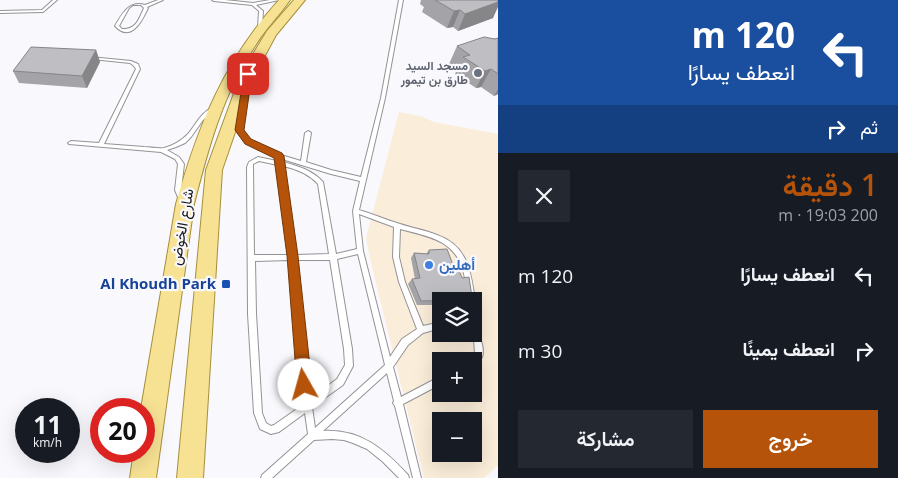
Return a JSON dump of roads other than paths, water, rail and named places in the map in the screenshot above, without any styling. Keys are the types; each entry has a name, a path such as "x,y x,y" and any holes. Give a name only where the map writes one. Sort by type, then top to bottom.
{"main road":[{"name":"شارع الخوض","path":"143,478 185,204 202,143 232,70 260,27 285,0"},
{"name":"شارع الخوض","path":"190,478 214,170 248,74 271,34 300,0"}],"lane":[{"path":"0,12 43,11 55,0"},
{"path":"146,6 135,29 124,31 118,28 128,7 139,4 146,6 161,0"},
{"path":"214,0 253,4 277,0"},
{"path":"401,0 383,98 362,179 356,211 360,252 416,478"},
{"path":"253,4 261,11 260,27"},
{"path":"92,58 131,62 138,69 101,145"},
{"path":"248,74 239,130 248,142 279,156 331,172 362,179"},
{"path":"162,150 182,143 189,137 204,114 216,107"},
{"path":"303,162 308,133"},
{"path":"71,143 162,150 177,158 181,164 178,190 185,204"},
{"path":"279,156 312,436"},
{"path":"262,159 312,174 321,183 334,257 348,349 348,366 345,375 334,387 307,404 276,428 267,429 259,421 252,314 253,258 250,167 254,161 262,159"},
{"path":"356,211 448,243 459,253 469,277 471,292"},
{"path":"397,226 396,257 402,282 421,330"},
{"path":"253,258 292,256 334,257 360,252"},
{"path":"265,478 388,367 405,342 421,330 432,327"},
{"path":"397,402 432,384"},
{"path":"312,436 343,436 367,444 388,458 405,478"}],"place":[{"name":"مسجد السيد طارق بن تيمور","path":"478,73"},
{"name":"أهلين","path":"429,265"},
{"name":"Al Khoudh Park","path":"226,284"}]}
